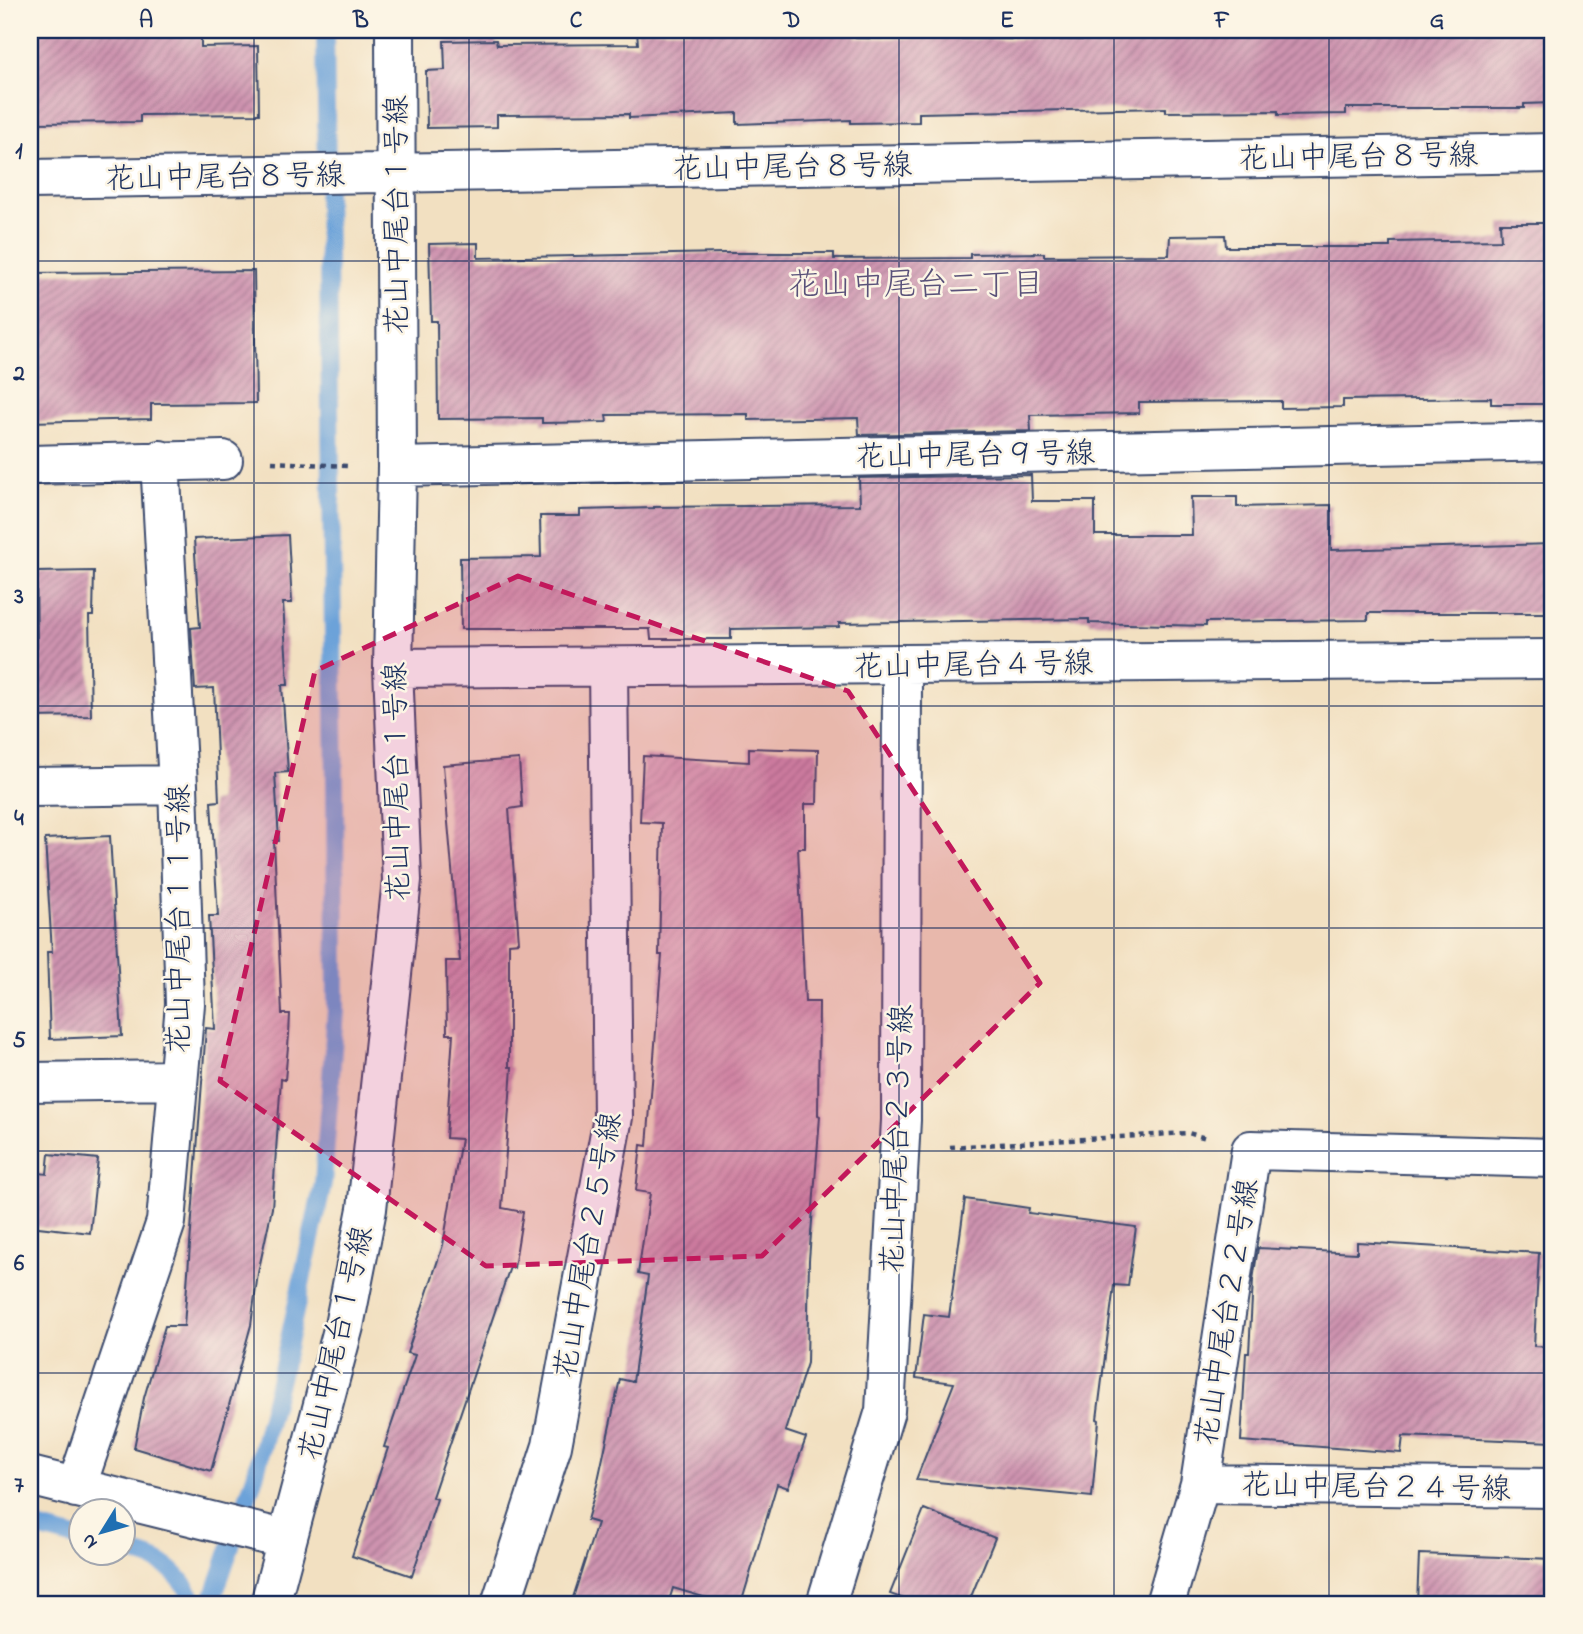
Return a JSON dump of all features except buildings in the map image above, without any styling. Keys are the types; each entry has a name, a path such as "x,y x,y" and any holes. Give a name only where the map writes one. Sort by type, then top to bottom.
{"street":[{"name":"花山中尾台１号線","path":"270,1604 280,1538 344,1326 367,1209 402,880 393,668 397,467 381,173 395,30"},
{"name":"花山中尾台８号線","path":"30,179 1553,153"},
{"name":"花山中尾台９号線","path":"397,467 1553,441"},
{"name":"花山中尾台１１号線","path":"76,1488 166,1222 185,1004 178,785 160,460"},
{"path":"30,465 223,460"},
{"name":"花山中尾台４号線","path":"393,668 1553,659"},
{"name":"花山中尾台２３号線","path":"826,1604 885,1411 900,1150 902,665"},
{"name":"花山中尾台２５号線","path":"501,1604 552,1446 613,1116 608,668"},
{"path":"30,787 178,785"},
{"path":"30,1082 178,1080"},
{"name":"花山中尾台２２号線","path":"1165,1604 1199,1484 1251,1150 1553,1158"},
{"path":"30,1476 280,1538"},
{"name":"花山中尾台２４号線","path":"1199,1484 1553,1488"}],"path":[{"path":"292,463 356,466"},
{"path":"900,1150 1188,1133 1251,1150"}],"highlighted area":[{"path":"518,576 848,691 1040,983 762,1256 486,1266 220,1081 315,671"}],"waterway":[{"path":"211,1604 255,1476 283,1366 323,1184 336,1010 325,30"},
{"path":"30,1526 66,1535"},
{"path":"136,1554 148,1557 175,1573 196,1604"}],"district":[{"name":"花山中尾台二丁目","path":"916,283"}]}
